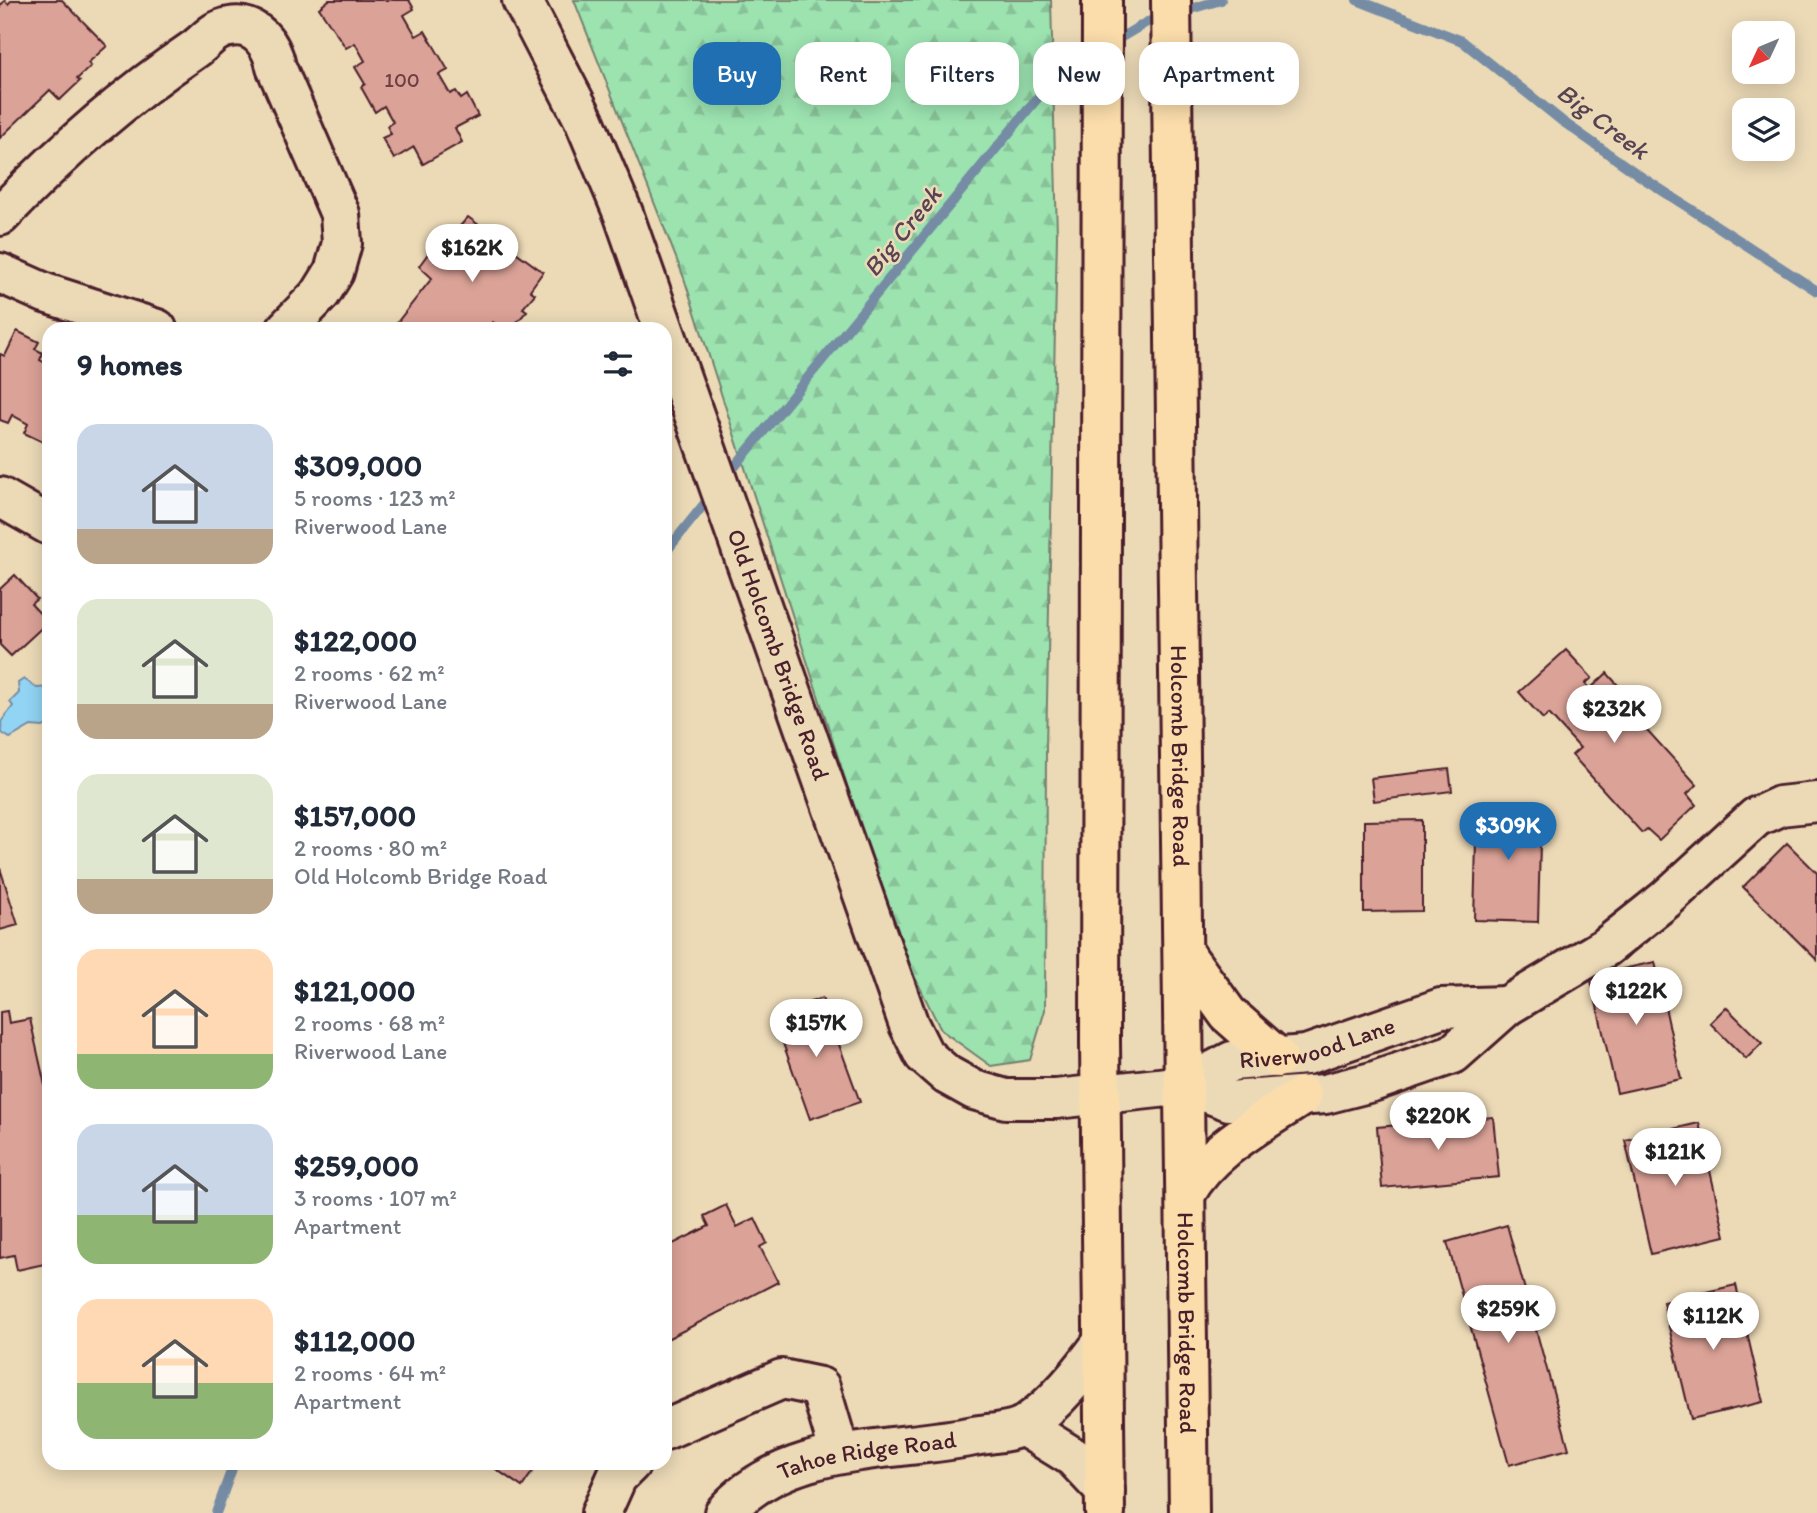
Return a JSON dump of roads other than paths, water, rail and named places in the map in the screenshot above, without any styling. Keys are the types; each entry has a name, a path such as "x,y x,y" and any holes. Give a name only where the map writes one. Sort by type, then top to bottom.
{"main road":[{"path":"1102,0 1101,1094 1105,1502"},
{"name":"Holcomb Bridge Road","path":"1171,0 1189,1513"},
{"path":"1184,953 1227,1014 1279,1058"},
{"path":"1186,1192 1202,1170 1226,1149 1302,1096"}],"street":[{"name":"Old Holcomb Bridge Road","path":"522,0 584,120 623,213 660,322"},
{"path":"0,216 29,186 142,85 200,45 214,32 232,26 250,28 265,39 274,54 276,67 340,214 342,243 334,272 321,293 293,322"},
{"path":"0,273 45,293 135,322"},
{"name":"Old Holcomb Bridge Road","path":"672,355 909,1026 924,1055 947,1074 974,1090 1006,1099 1056,1100 1186,1086"},
{"path":"0,497 42,521"},
{"name":"Riverwood Lane","path":"1186,1086 1229,1101 1302,1096 1372,1082 1453,1054 1507,1006 1606,947 1665,900 1756,817 1780,806 1817,802"},
{"name":"Riverwood Lane","path":"1186,1086 1232,1061 1279,1058 1335,1047 1441,1008 1507,1006"},
{"path":"1102,1342 1083,1369 1023,1426 1073,1457 1105,1502"},
{"path":"672,1427 782,1379 820,1387 840,1454"},
{"name":"Tahoe Ridge Road","path":"724,1513 777,1472 821,1456 933,1444 1023,1426"},
{"path":"601,1513 617,1477 624,1470"}],"water":[{"path":"24,679 37,688 42,688 42,727 31,726 10,738 2,733 1,722 13,706 10,702 19,693 18,683"}],"waterway":[{"name":"Big Creek","path":"1180,12 1221,0"},
{"name":"Big Creek","path":"1357,0 1462,41 1562,121 1643,178 1817,291"},
{"name":"Big Creek","path":"1113,42 1147,22 1162,18"},
{"name":"Big Creek","path":"727,476 1033,104"},
{"name":"Big Creek","path":"672,544 713,493"},
{"name":"Big Creek","path":"216,1513 231,1470"}]}
